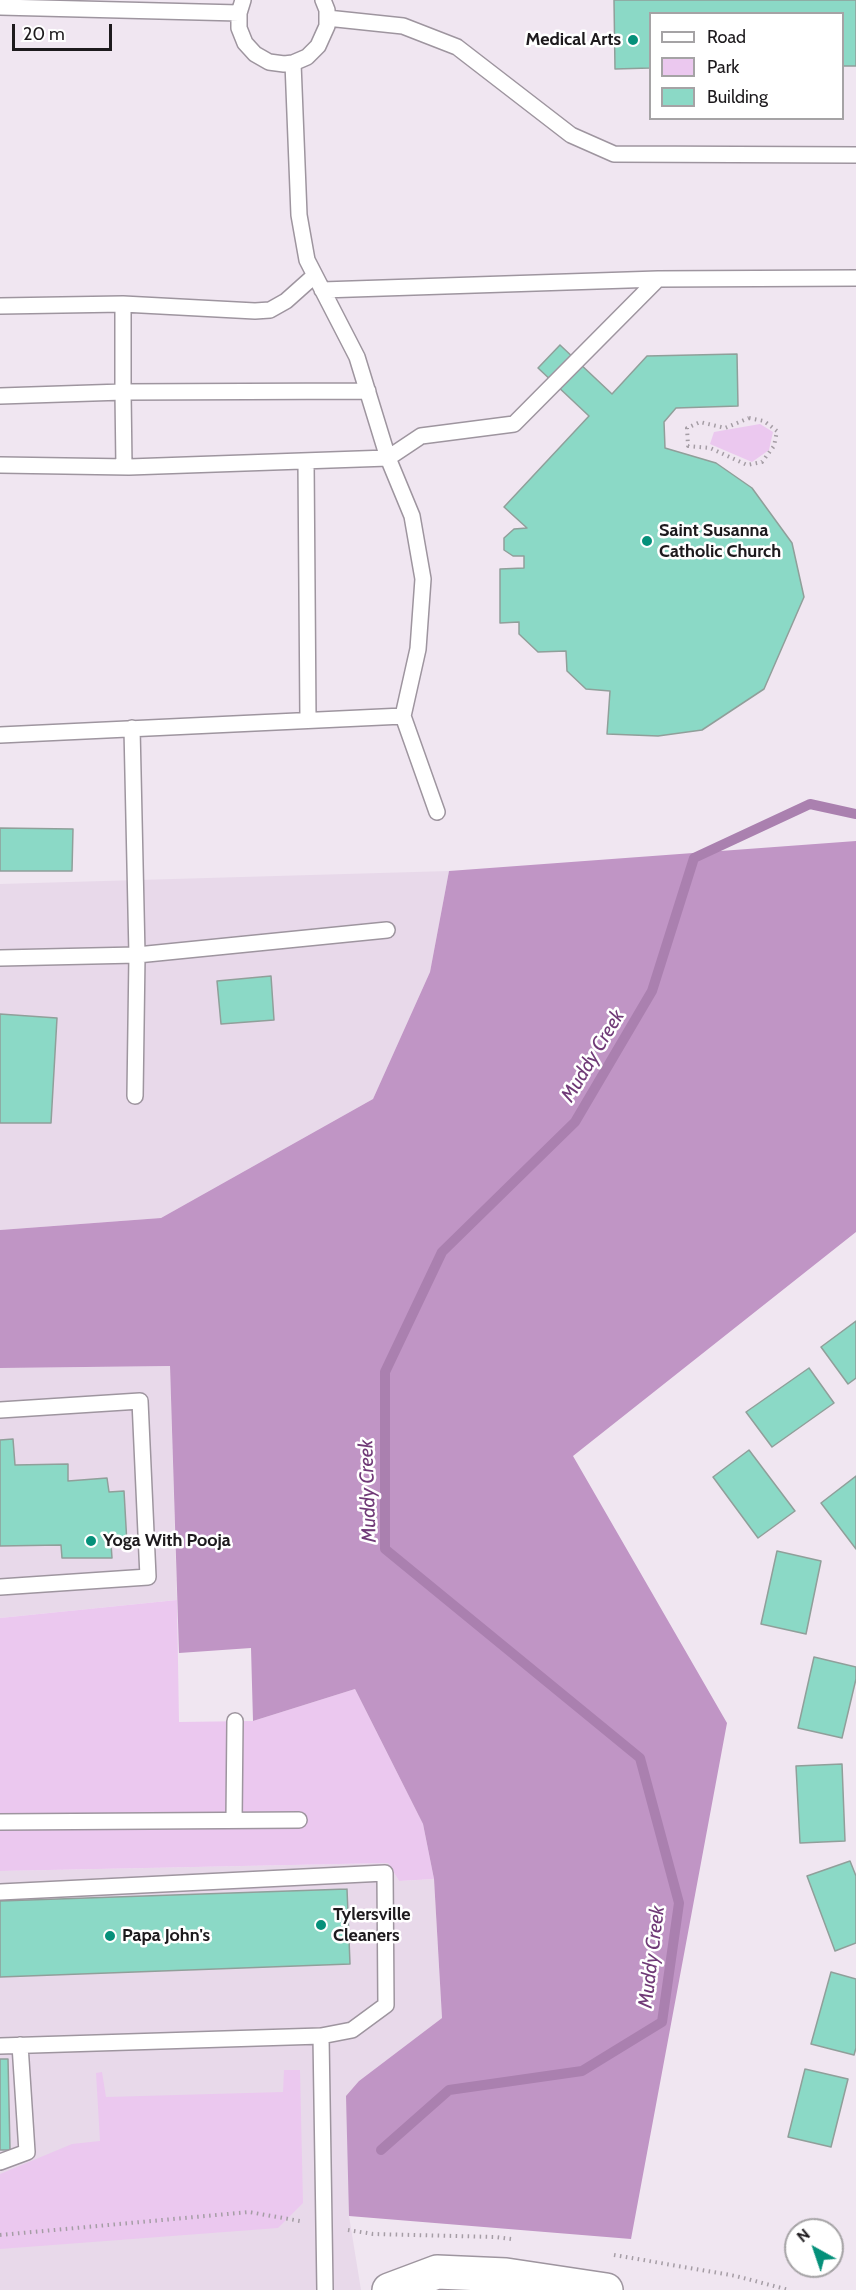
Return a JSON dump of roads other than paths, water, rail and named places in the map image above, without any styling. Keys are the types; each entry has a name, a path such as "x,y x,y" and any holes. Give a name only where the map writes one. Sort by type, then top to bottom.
{"main road":[{"path":"389,2290 437,2272 506,2275 606,2290"}],"lane":[{"path":"0,7 241,6 239,28 245,43 255,54 269,62 293,63 307,57 318,46 327,26 327,10 323,0"},
{"path":"327,18 403,26 457,47 571,135 614,154 856,155"},
{"path":"293,63 299,216 307,260 357,357 388,458 412,516 423,579 418,650 403,716 436,812"},
{"path":"0,306 123,304 270,310 286,301 314,276"},
{"path":"322,290 658,279 856,278"},
{"path":"0,465 124,467 388,458 421,436 514,424 658,279"},
{"path":"123,304 124,467"},
{"path":"0,396 123,392 368,391"},
{"path":"306,461 308,720"},
{"path":"0,735 403,716"},
{"path":"132,728 137,955 135,1096"},
{"path":"0,958 137,955 387,930"},
{"path":"0,1410 140,1401 148,1577 0,1587"},
{"path":"234,1821 235,1721"},
{"path":"0,1822 299,1820"},
{"path":"0,1892 385,1873 386,2005 352,2030 321,2036 0,2046"},
{"path":"321,2036 325,2290"},
{"path":"0,2162 27,2152 20,2046"}],"waterway":[{"name":"Muddy Creek","path":"381,2150 449,2090 582,2071 662,2022 679,1903 640,1758 385,1549 385,1372 442,1252 575,1122 652,991 694,858 810,804 856,814"}],"place":[{"name":"Medical Arts","path":"633,40"},
{"name":"Saint Susanna Catholic Church","path":"647,541"},
{"name":"Yoga With Pooja","path":"91,1541"},
{"name":"Tylersville Cleaners","path":"321,1925"},
{"name":"Papa John's","path":"110,1936"}]}
